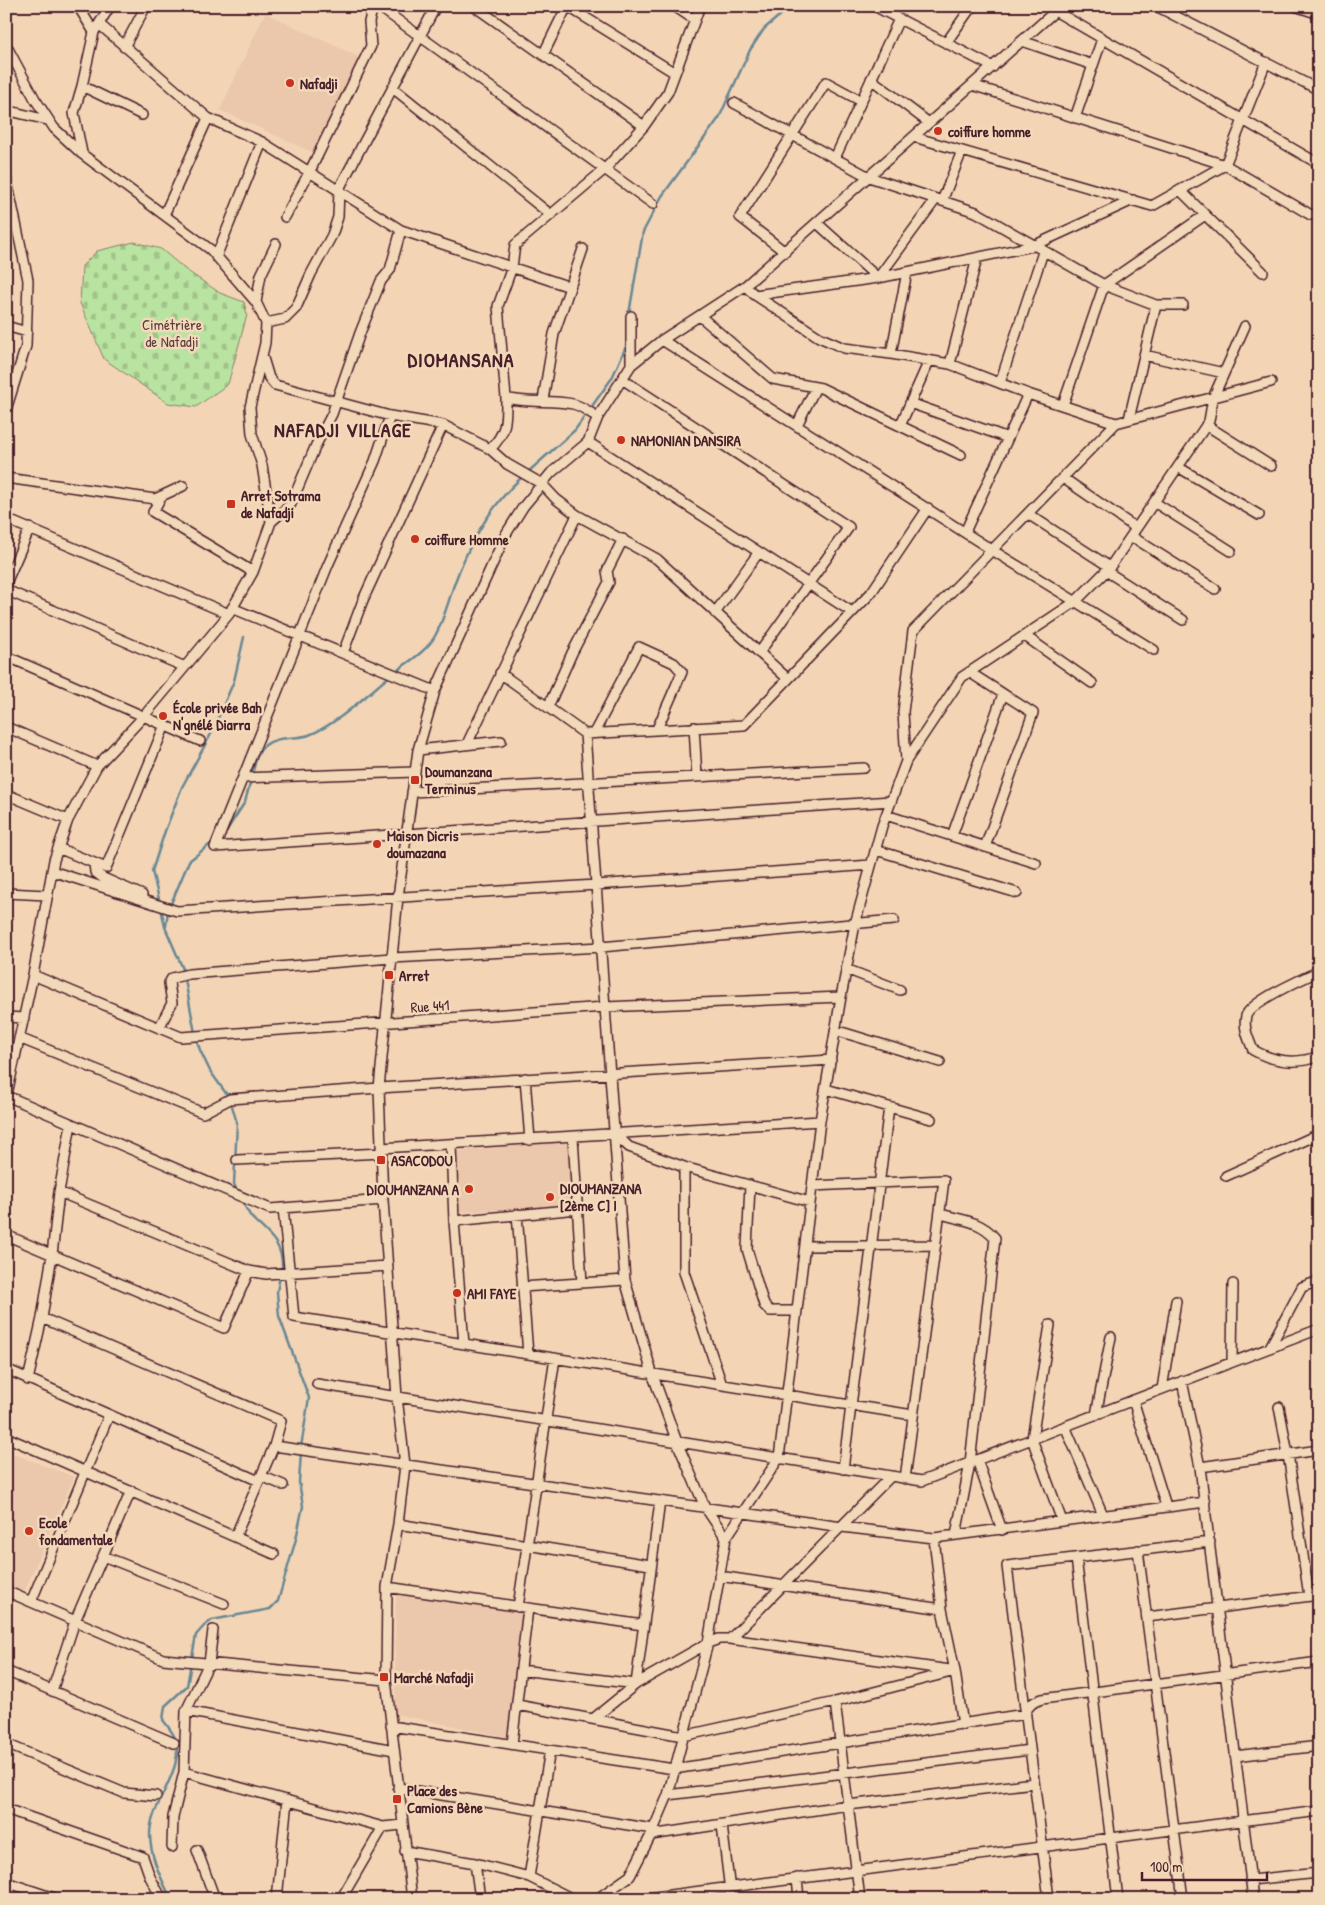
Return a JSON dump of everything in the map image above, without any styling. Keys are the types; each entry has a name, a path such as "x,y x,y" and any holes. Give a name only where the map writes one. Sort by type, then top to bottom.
{"street":[{"path":"78,6 94,32"},
{"path":"82,154 74,113 94,32 110,6"},
{"path":"124,47 146,6"},
{"path":"285,217 310,171 371,46 369,22 373,6"},
{"path":"378,6 653,204"},
{"path":"266,323 284,319 296,308 311,274 332,235 338,217 339,189 436,6"},
{"path":"474,6 644,126"},
{"path":"543,55 567,6 675,73"},
{"path":"674,6 695,20"},
{"path":"490,449 500,439 506,422 506,398 498,306 512,267 515,245 605,169 644,126 668,92 700,6"},
{"path":"874,6 993,67"},
{"path":"946,43 972,6"},
{"path":"1156,6 1319,90"},
{"path":"1295,6 1319,14"},
{"path":"412,1899 386,1680 387,1587 398,1524 405,1465 397,1397 383,1200 379,1088 398,897 418,750 434,691 506,534 523,507 551,473 588,442 598,417 632,365 662,340 746,286 1058,9 1102,39 1319,164"},
{"path":"835,158 899,19"},
{"path":"99,24 208,118 262,142 401,230 570,287"},
{"path":"1075,118 1102,39"},
{"path":"1022,41 1093,65"},
{"path":"6,45 47,120 82,154 216,256 256,302 266,323 265,343 250,407 252,434 262,465 271,522 254,572 231,611 144,716 96,766 68,820 52,871 33,975 7,1098 270,1209 383,1200"},
{"path":"914,137 1152,206 1225,165 1266,62"},
{"path":"871,79 929,123"},
{"path":"785,252 740,217 826,82 861,101"},
{"path":"972,85 1225,165 1310,215"},
{"path":"82,86 142,115"},
{"path":"393,88 550,215"},
{"path":"734,103 869,177 976,212 1043,252 1104,285 1156,305 1184,305"},
{"path":"6,110 47,120"},
{"path":"164,215 208,118"},
{"path":"216,256 262,142"},
{"path":"878,278 939,200 962,151"},
{"path":"6,176 28,280 26,346 8,393 6,410"},
{"path":"1180,190 1263,272"},
{"path":"755,295 878,278 1033,246 1133,200"},
{"path":"1063,405 1104,285 1205,215"},
{"path":"817,223 878,278"},
{"path":"271,522 291,504 316,445 332,414 381,281 390,270 401,230"},
{"path":"256,302 261,275 276,244"},
{"path":"543,400 554,334 583,249"},
{"path":"1000,383 1043,252"},
{"path":"950,364 977,258"},
{"path":"891,354 907,272"},
{"path":"746,286 755,295 819,337 844,348 950,364 1028,394 1116,423 1270,382"},
{"path":"1130,420 1156,305"},
{"path":"631,316 632,365"},
{"path":"700,316 773,379 821,388 960,455"},
{"path":"6,326 27,332"},
{"path":"597,1899 630,1876 668,1795 708,1642 726,1538 779,1458 820,1121 846,968 855,924 886,815 906,761 962,677 1075,602 1108,569 1209,421 1213,398 1245,326"},
{"path":"662,340 992,550 1154,650"},
{"path":"1144,355 1224,373"},
{"path":"262,356 269,378 275,385 390,416 442,425 490,449 507,464 542,484 556,499 577,515 657,559 788,679"},
{"path":"900,426 929,361"},
{"path":"622,379 849,528 759,653"},
{"path":"797,425 816,387"},
{"path":"965,532 1028,394"},
{"path":"506,398 575,404 598,417"},
{"path":"910,403 1008,438"},
{"path":"390,416 375,461 331,558 215,847 891,801"},
{"path":"906,761 903,712 913,631 1116,423"},
{"path":"343,653 363,600 442,425"},
{"path":"1206,425 1271,466"},
{"path":"588,442 852,612"},
{"path":"1178,467 1259,515"},
{"path":"6,478 155,499 183,486"},
{"path":"1063,478 1134,532 1215,589"},
{"path":"161,497 153,512 254,572"},
{"path":"1154,502 1231,551"},
{"path":"500,673 548,707 590,733 744,724 871,593 928,508"},
{"path":"1028,514 1183,620"},
{"path":"467,744 577,515"},
{"path":"6,518 231,611 300,635 434,691"},
{"path":"6,583 30,528"},
{"path":"548,707 572,653 609,582 607,571 623,539"},
{"path":"716,613 759,552"},
{"path":"6,590 185,667"},
{"path":"1025,636 1092,683"},
{"path":"657,730 682,672 674,664 640,647 590,733 589,783 625,1280 652,1374 677,1442 705,1507 726,1538"},
{"path":"6,656 200,740"},
{"path":"969,672 1034,713 985,847"},
{"path":"952,836 1003,694"},
{"path":"58,848 106,868 165,725"},
{"path":"6,727 96,766"},
{"path":"694,727 697,777"},
{"path":"418,750 501,741"},
{"path":"412,792 864,768"},
{"path":"244,778 415,772"},
{"path":"6,794 68,820"},
{"path":"886,815 1036,863"},
{"path":"876,850 1017,892"},
{"path":"94,863 95,872 103,878 142,894"},
{"path":"52,871 177,911 596,885 872,865"},
{"path":"6,893 47,895"},
{"path":"159,1028 172,1003 169,983 172,978 189,974 392,958 601,947 894,920"},
{"path":"846,968 900,990"},
{"path":"1319,971 1256,1003 1246,1016 1246,1032 1253,1050 1267,1058 1291,1062 1319,1056"},
{"name":"Rue 441","path":"33,975 181,1037 605,1007 841,998"},
{"path":"6,1017 24,1018"},
{"path":"836,1030 940,1062"},
{"path":"19,1038 203,1113 230,1099 525,1078 831,1060"},
{"path":"525,1078 530,1140"},
{"path":"826,1089 931,1119"},
{"path":"843,1469 889,1108"},
{"path":"237,1160 614,1133 820,1121"},
{"path":"28,1380 42,1318 59,1192 71,1124"},
{"path":"614,1133 629,1147 684,1166 810,1202"},
{"path":"1226,1176 1319,1134"},
{"path":"574,1137 582,1283"},
{"path":"451,1145 454,1221 464,1344"},
{"path":"684,1166 684,1272 722,1384"},
{"path":"812,1186 944,1180 905,1479"},
{"path":"750,1185 747,1249 764,1305 770,1311 797,1311"},
{"path":"59,1192 249,1271 266,1274 388,1266"},
{"path":"283,1208 288,1273 294,1317 913,1415"},
{"path":"454,1221 578,1209"},
{"path":"517,1214 528,1354"},
{"path":"940,1214 978,1224 989,1231 995,1238 973,1462 956,1535"},
{"path":"6,1235 224,1328 249,1271"},
{"path":"805,1246 936,1245"},
{"path":"522,1287 625,1280"},
{"path":"1270,1347 1302,1287 1319,1281"},
{"path":"1232,1362 1234,1284"},
{"path":"1162,1389 1176,1302"},
{"path":"42,1318 281,1421 274,1446 235,1537"},
{"path":"1050,1325 1032,1439 1062,1521"},
{"path":"317,1384 922,1482 1319,1329"},
{"path":"1096,1414 1111,1337"},
{"path":"518,1606 555,1358"},
{"path":"6,1369 109,1415 260,1478 283,1485"},
{"path":"1182,1381 1200,1466 1205,1502 1253,1899"},
{"path":"1133,1400 1166,1506"},
{"path":"1279,1407 1288,1454 1309,1596"},
{"path":"31,1602 109,1415"},
{"path":"1065,1426 1103,1515"},
{"path":"6,1437 274,1554"},
{"path":"274,1446 842,1527 934,1538 1205,1502"},
{"path":"1200,1466 1319,1450"},
{"path":"973,1462 1002,1530"},
{"path":"730,1639 891,1476"},
{"path":"52,1691 75,1621 131,1491"},
{"path":"636,1684 650,1565 660,1501"},
{"path":"398,1524 650,1565"},
{"path":"934,1538 942,1608 955,1671 963,1725"},
{"path":"1049,1899 1007,1566 1210,1542"},
{"path":"1138,1550 1183,1899"},
{"path":"103,1556 224,1604"},
{"path":"1076,1558 1118,1899"},
{"path":"719,1576 942,1608"},
{"path":"387,1587 643,1625"},
{"path":"6,1592 163,1659 386,1680"},
{"path":"1147,1617 1319,1595"},
{"path":"512,1744 528,1608"},
{"path":"172,1847 173,1817 184,1772 186,1711 209,1663 213,1630"},
{"path":"593,1719 636,1684 708,1642 719,1639 955,1671"},
{"path":"391,1726 674,1769 1025,1714 1034,1702 1092,1691 1319,1662"},
{"path":"521,1670 636,1684"},
{"path":"6,1671 174,1743"},
{"path":"517,1705 683,1736 835,1702 955,1671"},
{"path":"835,1702 860,1899"},
{"path":"186,1711 394,1750"},
{"path":"6,1744 124,1793 156,1796"},
{"path":"1235,1756 1319,1746"},
{"path":"529,1877 550,1750"},
{"path":"668,1795 1030,1750"},
{"path":"184,1772 383,1828 402,1825"},
{"path":"398,1788 540,1810 652,1832 722,1825 848,1805 1034,1783"},
{"path":"277,1899 287,1800"},
{"path":"6,1809 142,1857 162,1899"},
{"path":"639,1899 1319,1811"},
{"path":"722,1825 731,1899"},
{"path":"341,1899 383,1828"},
{"path":"197,1850 215,1899"},
{"path":"405,1851 475,1864 529,1877 574,1899"},
{"path":"475,1864 480,1899"},
{"path":"1250,1880 1319,1873"},
{"path":"796,1878 799,1899"},
{"path":"6,1882 57,1899"},
{"path":"6,1887 10,1899"}],"shaded area":[{"name":"Nafadji","path":"265,13 359,57 314,153 220,110"},
{"path":"568,1142 573,1206 459,1212 456,1151"},
{"name":"Ecole fondamentale","path":"6,1451 74,1477 24,1592 6,1585"},
{"path":"396,1588 523,1609 508,1737 395,1714"}],"green space":[{"name":"Cimétrière de Nafadji","path":"134,242 161,249 186,270 220,293 244,302 247,315 228,384 196,407 168,403 104,359 80,303 82,266 97,251"}],"waterway":[{"path":"629,314 643,232 662,196 719,118 750,50 764,29 785,11 797,6"},
{"path":"528,472 575,430 612,378 627,344"},
{"path":"395,672 417,656 432,641 441,623 467,552 491,511 523,476"},
{"path":"160,903 152,871 182,787 211,734 234,681 244,637"},
{"path":"252,775 257,756 264,746 275,740 309,735 331,724 391,675"},
{"path":"225,833 245,802 251,780"},
{"path":"170,906 189,861 213,842"},
{"path":"161,908 165,927 183,969 195,1033"},
{"path":"166,926 168,911"},
{"path":"196,1038 210,1071 230,1099 237,1123 234,1184 237,1191"},
{"path":"242,1201 252,1218 278,1246 281,1253 282,1271"},
{"path":"280,1276 277,1292 279,1316 309,1398 301,1447"},
{"path":"171,1899 160,1875 150,1843 152,1822 173,1772 176,1760 177,1748 174,1736 163,1720 165,1706 187,1686 196,1635 204,1626 212,1620 270,1609 278,1601 296,1539 303,1506 299,1482 301,1452"}],"place":[{"name":"Nafadji","path":"290,83"},
{"name":"coiffure homme","path":"938,131"},
{"name":"NAMONIAN DANSIRA","path":"621,440"},
{"name":"Arret Sotrama de Nafadji","path":"231,504"},
{"name":"coiffure Homme","path":"415,539"},
{"name":"École privée Bah N'gnélé Diarra","path":"163,716"},
{"name":"Doumanzana Terminus","path":"415,780"},
{"name":"Maison Dicris doumazana","path":"377,844"},
{"name":"Arret","path":"389,975"},
{"name":"ASACODOU","path":"381,1160"},
{"name":"DIOUMANZANA A","path":"469,1189"},
{"name":"DIOUMANZANA [2ème C] I","path":"550,1197"},
{"name":"AMI FAYE","path":"457,1293"},
{"name":"Ecole fondamentale","path":"29,1531"},
{"name":"Marché Nafadji","path":"384,1677"},
{"name":"Place des Camions Bène","path":"397,1799"}],"district":[{"name":"DIOMANSANA","path":"461,359"},
{"name":"NAFADJI VILLAGE","path":"343,429"}]}
